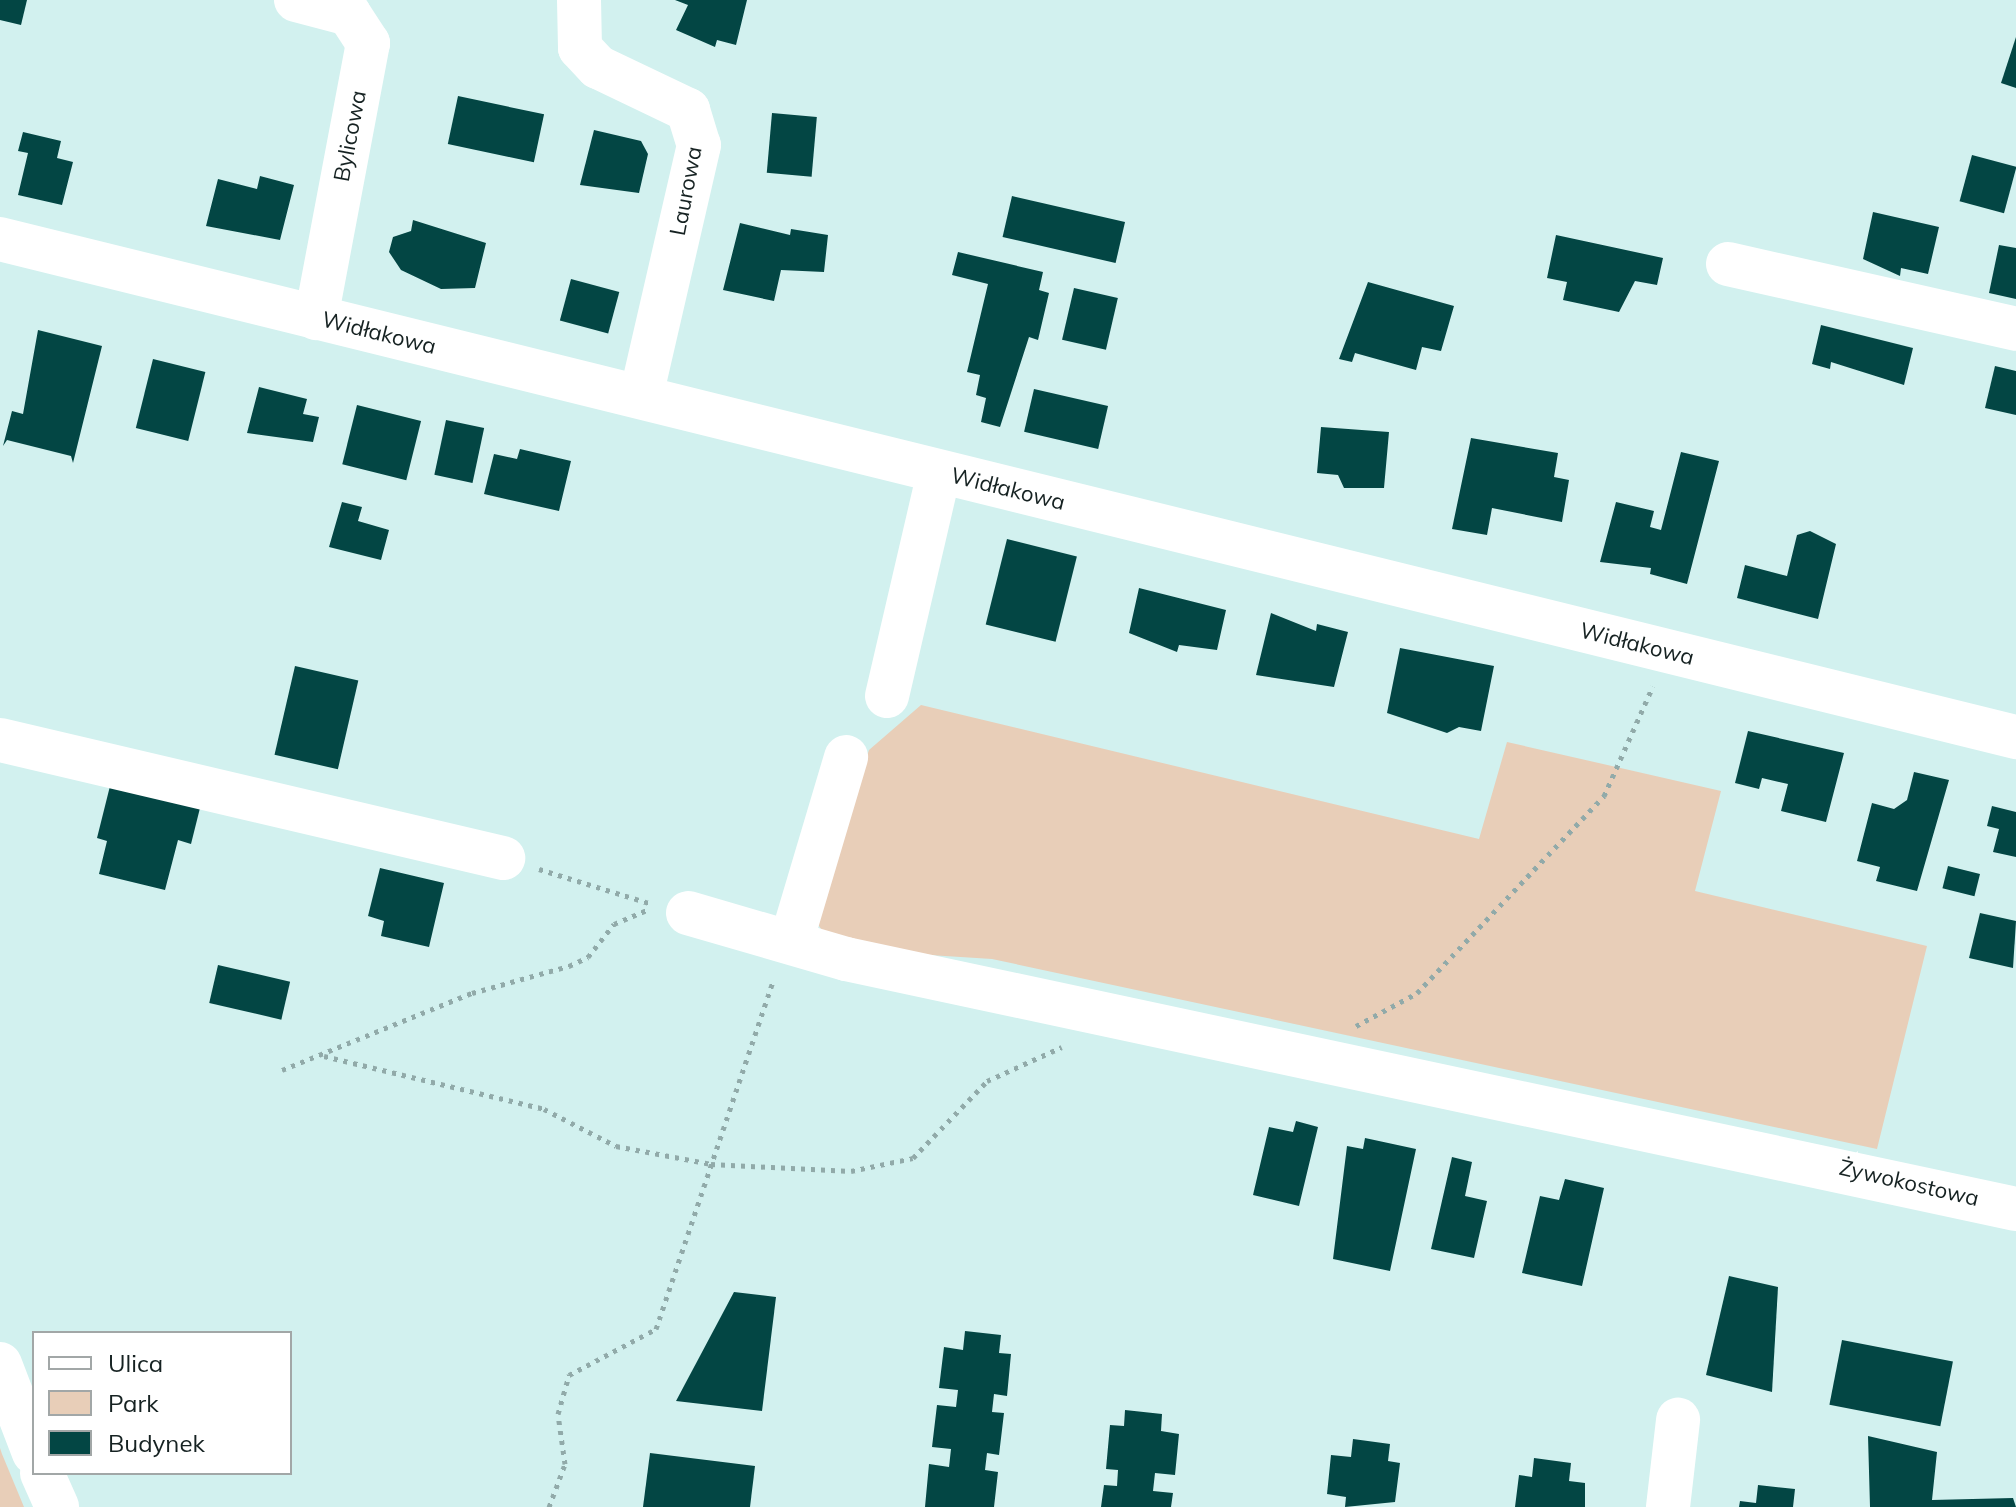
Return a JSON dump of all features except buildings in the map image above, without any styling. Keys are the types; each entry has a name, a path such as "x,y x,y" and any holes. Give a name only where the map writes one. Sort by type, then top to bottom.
{"street":[{"name":"Bylicowa","path":"296,0 349,14 368,43 316,318"},
{"name":"Laurowa","path":"579,0 580,48 598,67 688,110 699,145 641,396"},
{"name":"Widłakowa","path":"0,239 2016,737"},
{"path":"1728,264 2016,329"},
{"path":"887,696 939,472"},
{"path":"0,740 503,858"},
{"path":"791,942 846,757"},
{"name":"Żywokostowa","path":"688,913 791,942 1802,1159 2016,1209"},
{"path":"0,1364 32,1448"},
{"path":"1668,1507 1678,1420"},
{"path":"43,1475 57,1507"}],"path":[{"path":"1348,1031 1417,993 1604,796 1668,652"},
{"path":"282,1070 324,1056 472,993 569,966 588,957 614,924 662,907 503,858"},
{"path":"549,1507 565,1464 558,1414 569,1375 656,1329 754,1023 791,942"},
{"path":"324,1056 544,1109 616,1146 711,1164 851,1171 913,1158 987,1081 1130,1017"}],"green space":[{"path":"921,705 1479,839 1507,742 1721,791 1695,891 1927,946 1877,1149 992,959 835,949 812,916 869,750"},
{"path":"0,1448 2,1454 24,1507 0,1507"}]}
